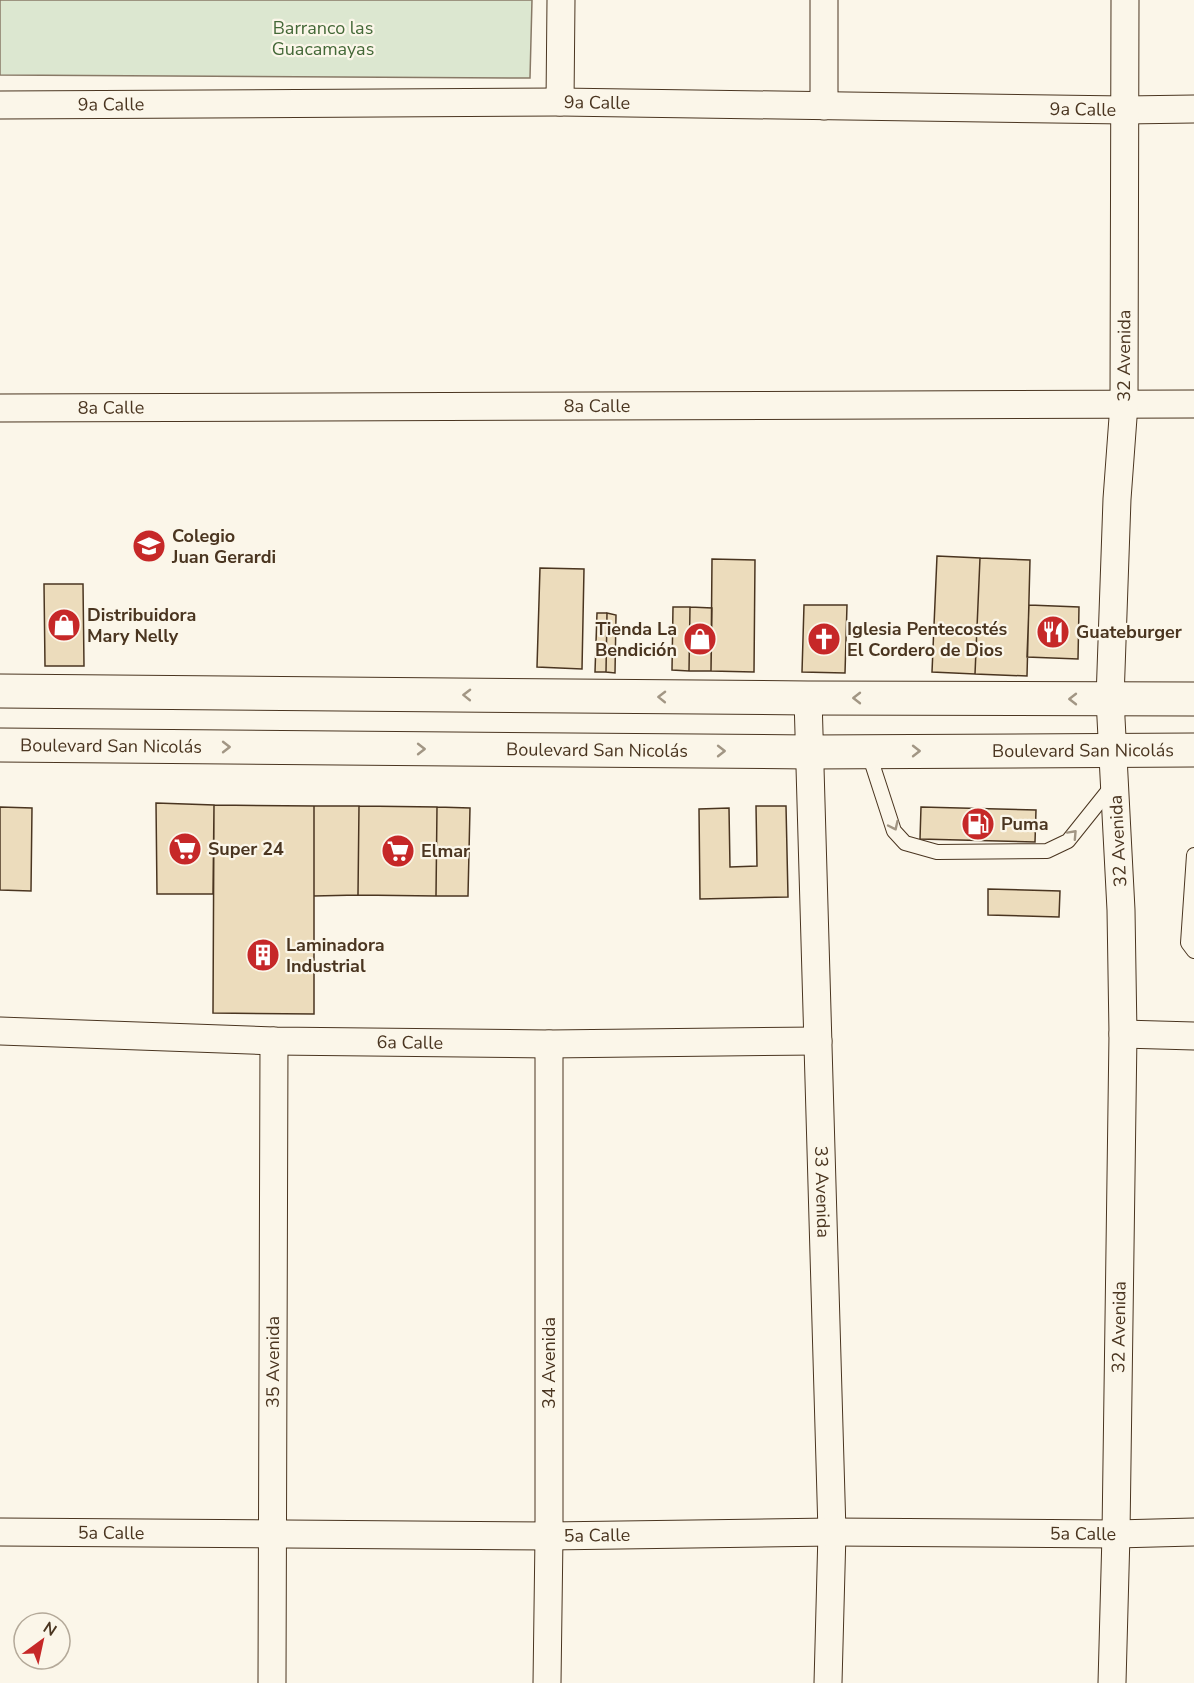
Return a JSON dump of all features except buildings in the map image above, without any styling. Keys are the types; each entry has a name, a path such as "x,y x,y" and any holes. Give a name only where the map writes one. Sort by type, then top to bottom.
{"main road":[{"path":"0,691 1194,699"},
{"name":"Boulevard San Nicolás","path":"0,745 809,752 1194,750"}],"street":[{"path":"560,102 561,0"},
{"path":"824,0 824,106"},
{"name":"32 Avenida","path":"1112,1683 1123,1034 1121,910 1110,699 1117,499 1124,404 1125,0"},
{"name":"9a Calle","path":"0,105 560,102 1194,109"},
{"name":"8a Calle","path":"0,408 1194,404"},
{"name":"33 Avenida","path":"808,698 832,1532 828,1683"},
{"name":"6a Calle","path":"0,1031 274,1041 549,1044 818,1041"},
{"path":"1123,1034 1194,1036"},
{"name":"35 Avenida","path":"272,1683 274,1041"},
{"name":"34 Avenida","path":"547,1683 549,1044"},
{"name":"5a Calle","path":"0,1533 549,1536 832,1532 1116,1534 1194,1532"}],"lane":[{"path":"867,751 894,831 905,843 937,852 1047,851 1068,841 1115,783"},
{"path":"1194,855 1188,943 1194,951"}],"green space":[{"name":"Barranco las Guacamayas","path":"0,0 532,0 530,78 0,75"}],"place":[{"name":"Colegio Juan Gerardi","path":"149,546"},
{"name":"Distribuidora Mary Nelly","path":"64,625"},
{"name":"Guateburger","path":"1053,632"},
{"name":"Tienda La Bendición","path":"700,639"},
{"name":"Iglesia Pentecostés El Cordero de Dios","path":"824,639"},
{"name":"Puma","path":"978,824"},
{"name":"Super 24","path":"185,849"},
{"name":"Elmar","path":"398,851"},
{"name":"Laminadora Industrial","path":"263,955"}]}
